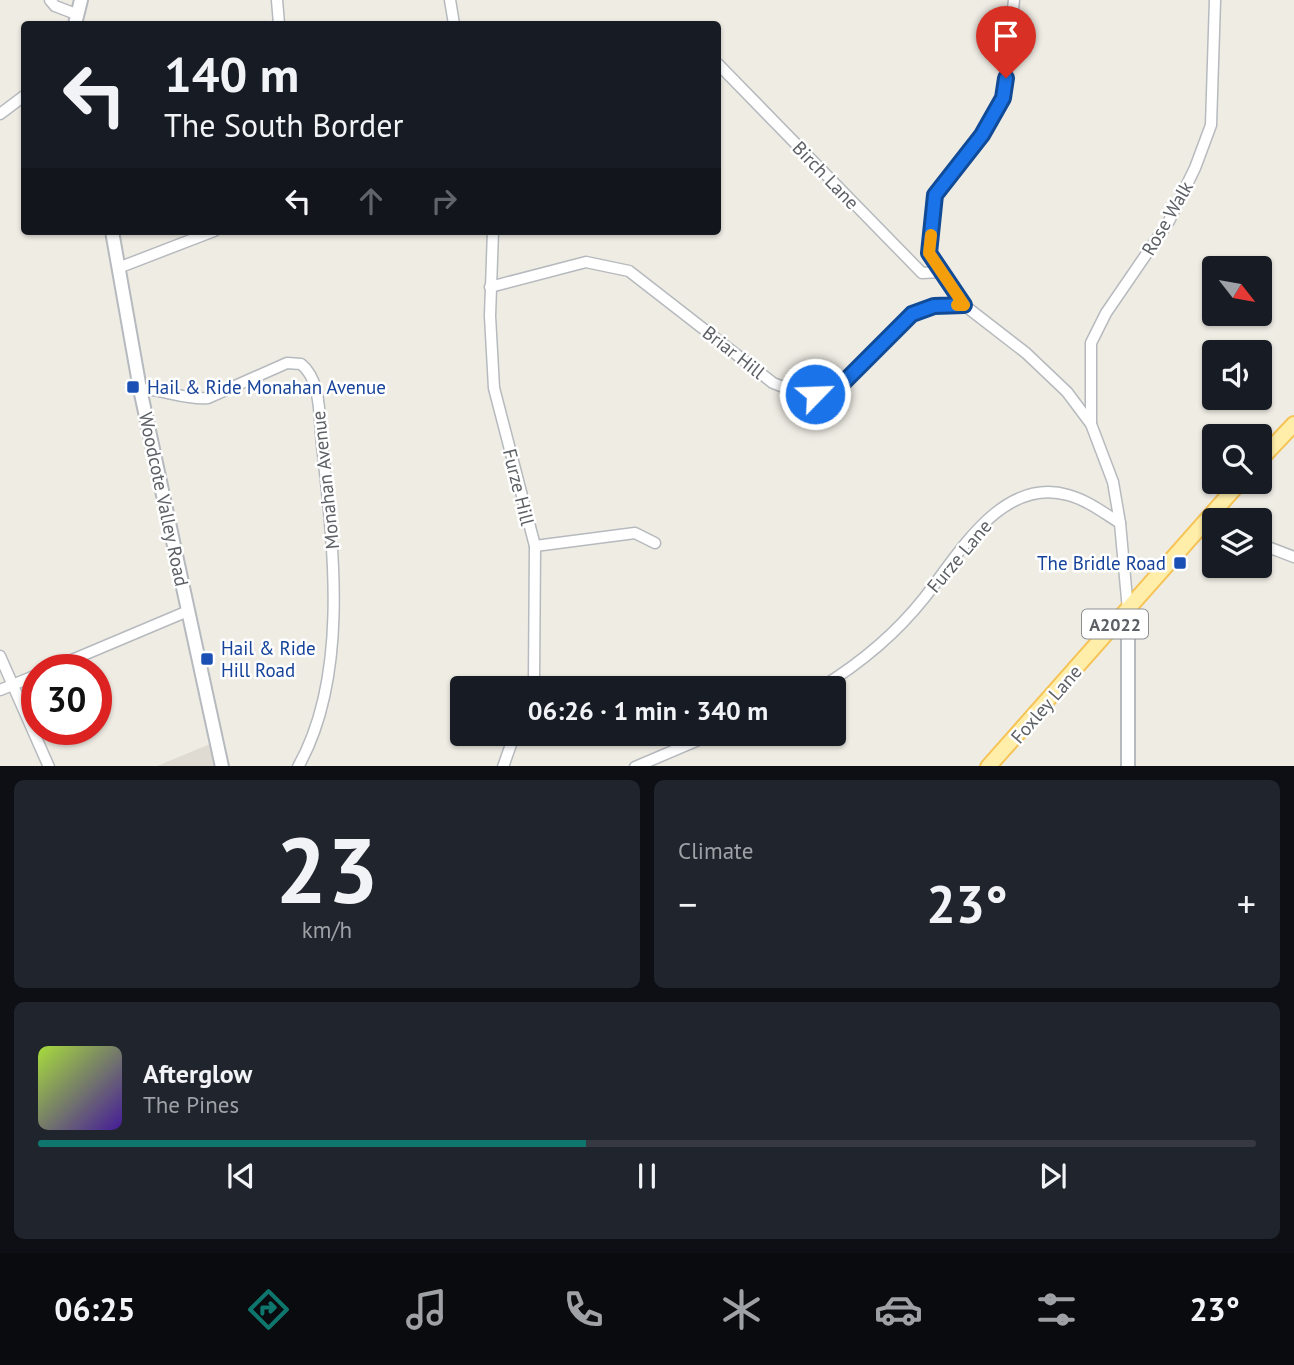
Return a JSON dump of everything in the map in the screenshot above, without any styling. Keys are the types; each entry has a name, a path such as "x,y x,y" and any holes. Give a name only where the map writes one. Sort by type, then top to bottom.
{"main road":[{"path":"1272,447 1294,424"},
{"name":"Foxley Lane","path":"988,766 1128,610 1202,532"}],"street":[{"path":"50,0 75,19 81,0"},
{"path":"277,0 279,21"},
{"path":"450,0 454,21"},
{"path":"1014,0 1003,98 982,135 935,195 929,253 964,305 1027,353 1067,392 1091,424 1113,482 1120,523 1128,610 1128,766"},
{"name":"Rose Walk","path":"1091,424 1091,344 1106,313 1169,221 1195,168 1211,125 1215,0"},
{"name":"Birch Lane","path":"721,67 922,272 941,272"},
{"path":"0,114 21,98"},
{"name":"Woodcote Valley Road","path":"113,235 140,389 222,766"},
{"path":"118,268 204,235"},
{"name":"Furze Hill","path":"493,235 490,287 494,388 535,546 534,676"},
{"name":"Briar Hill","path":"490,287 586,262 629,271 773,383 795,393 815,394 840,386 912,314 934,306 964,305"},
{"name":"Monahan Avenue","path":"140,389 153,389 195,399 208,398 287,363 301,364 314,379 328,495 333,597 322,699 308,749 298,766"},
{"name":"Furze Lane","path":"839,676 885,642 925,597 973,533 999,510 1027,498 1066,494 1120,523"},
{"path":"535,546 635,533 656,543"},
{"path":"1272,549 1294,557"},
{"path":"86,654 188,611"},
{"path":"0,656 49,766"},
{"path":"0,690 21,681"},
{"path":"503,766 510,746"},
{"path":"635,766 684,746"}],"shaded area":[{"path":"210,744 215,766 157,766"}],"slow traffic":[{"path":"931,235 929,253 964,305 957,305"}],"place":[{"name":"Hail & Ride Monahan Avenue","path":"133,387"},
{"name":"The Bridle Road","path":"1180,563"},
{"name":"Hail & Ride Hill Road","path":"207,659"}],"route":[{"path":"815,394 840,386 912,314 934,306 964,305 929,253 935,195 982,135 1003,98 1006,78"}]}
